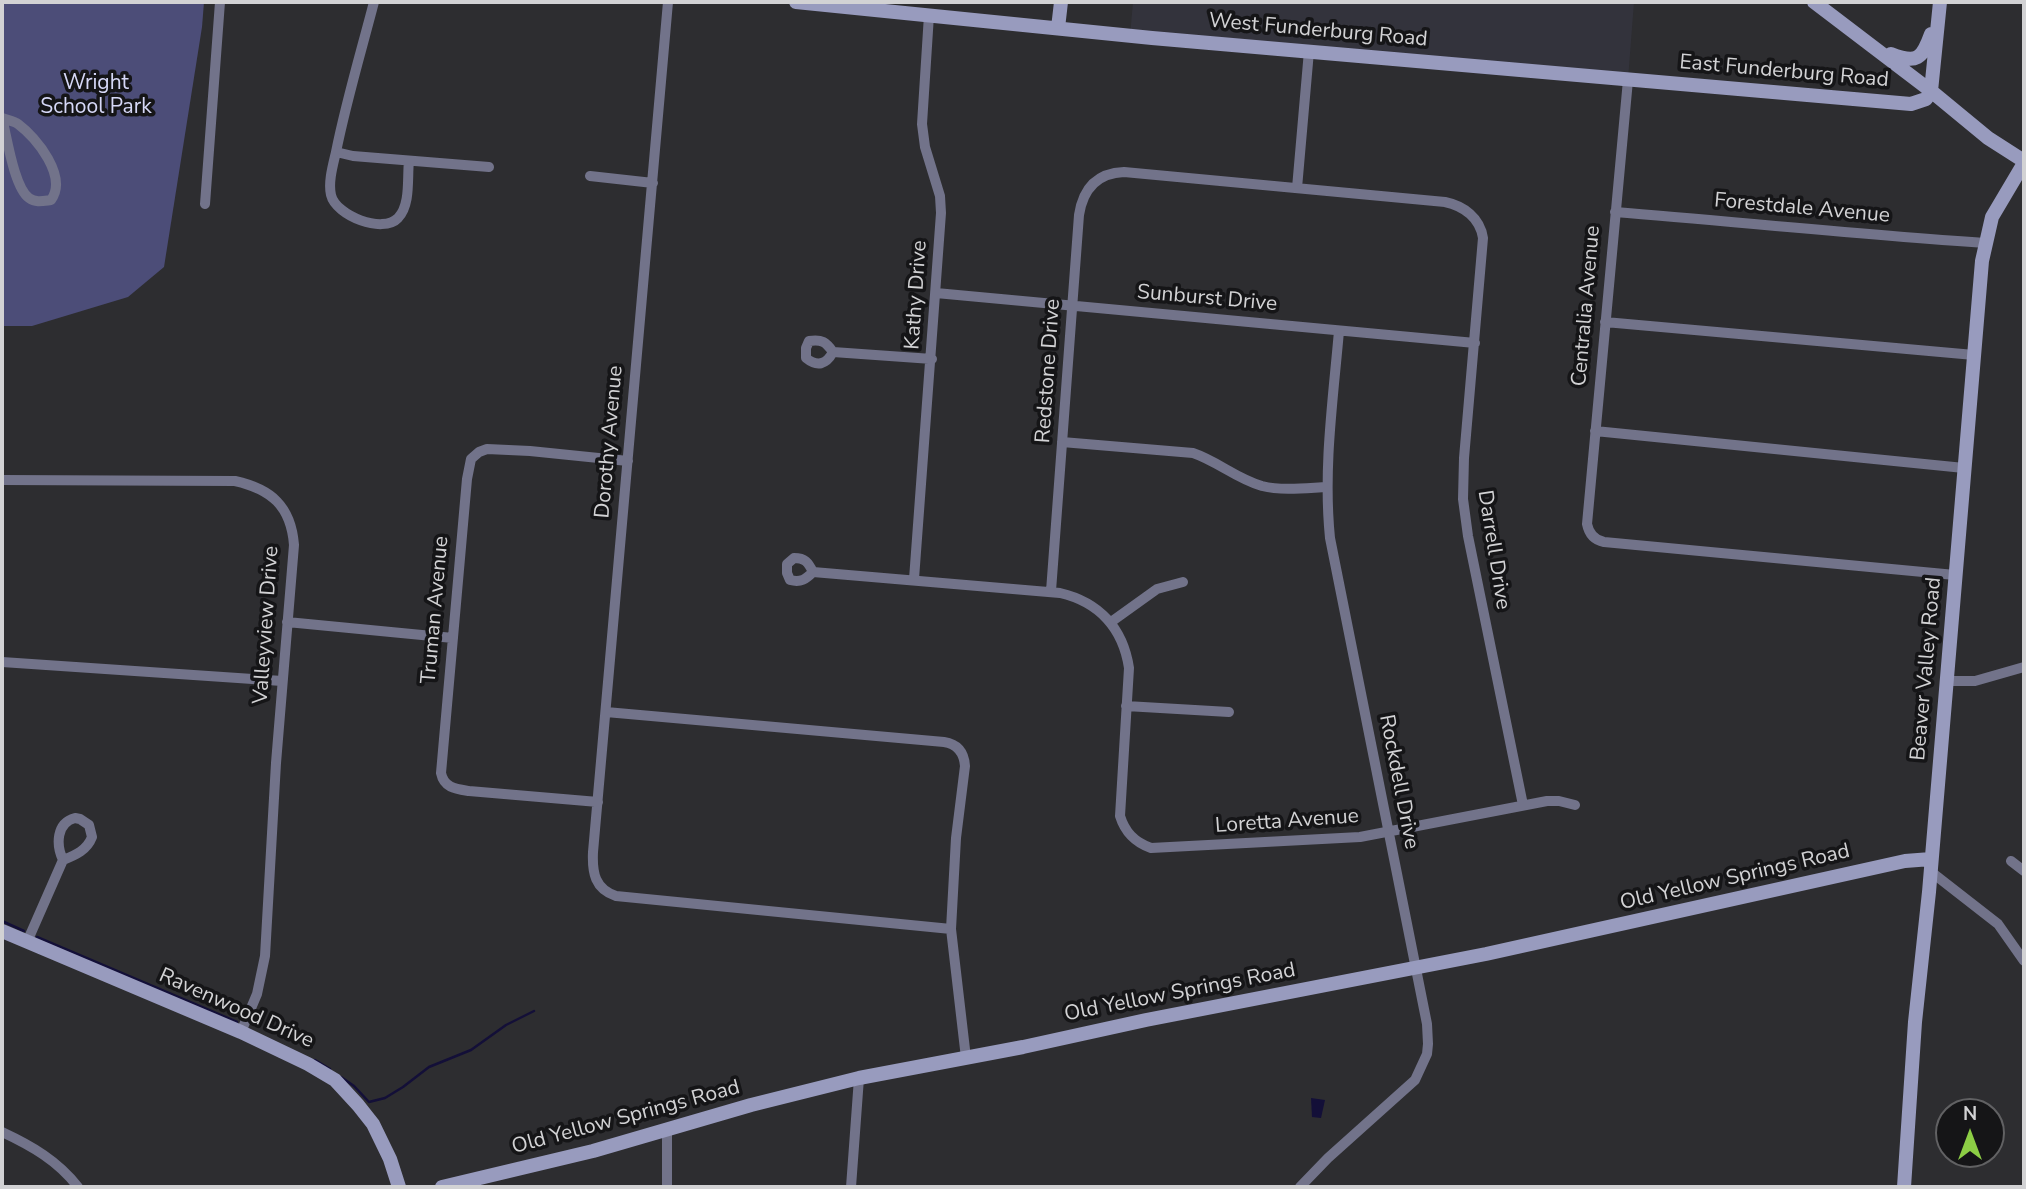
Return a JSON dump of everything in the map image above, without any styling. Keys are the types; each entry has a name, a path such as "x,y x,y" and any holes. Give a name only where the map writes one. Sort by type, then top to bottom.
{"street":[{"path":"205,204 220,2"},
{"path":"374,2 336,152 330,187 332,199 351,217 378,223 394,221 403,212 409,161"},
{"name":"Dorothy Avenue","path":"668,2 592,866 595,879 605,892 616,896 951,929"},
{"name":"West Funderburg Road","path":"796,2 1628,80"},
{"path":"1058,28 1061,2"},
{"path":"1814,2 1931,90 1988,138 2024,162"},
{"path":"1875,49 1906,60 1918,58 1925,50 1940,6"},
{"path":"1931,90 1940,6"},
{"name":"Kathy Drive","path":"914,579 941,213 940,196 925,147 922,124 929,15"},
{"path":"1297,188 1309,51"},
{"name":"East Funderburg Road","path":"1628,80 1912,104 1926,99 1931,90"},
{"name":"Centralia Avenue","path":"1628,80 1587,524 1590,534 1596,540 1604,542 1955,575"},
{"path":"2,118 16,122 38,144 53,166 57,182 56,194 51,200 39,202 29,198 22,190 13,166 2,118"},
{"path":"336,152 353,156 489,167"},
{"name":"Beaver Valley Road","path":"1904,1187 1912,1061 1982,261 1989,226 1996,209 2024,162"},
{"name":"Redstone Drive","path":"1051,592 1080,207 1086,191 1105,175 1117,173 1297,188"},
{"path":"590,176 653,183"},
{"name":"Darrell Drive","path":"1297,188 1446,202 1460,206 1474,217 1481,228 1483,238 1464,458 1464,508 1523,805"},
{"name":"Forestdale Avenue","path":"1615,212 1985,243"},
{"name":"Sunburst Drive","path":"936,293 1475,343"},
{"path":"1605,322 1974,355"},
{"name":"Rockdell Drive","path":"1300,1187 1328,1158 1411,1085 1426,1054 1428,1032 1332,552 1327,487 1339,331"},
{"path":"833,352 932,359"},
{"path":"1595,431 1964,468"},
{"path":"1062,442 1193,453 1263,486 1327,487"},
{"name":"Truman Avenue","path":"598,802 458,789 446,784 441,773 469,464 479,452 487,449 628,461"},
{"name":"Valleyview Drive","path":"2,480 223,480 262,490 276,499 289,519 293,536 265,956 257,994 241,1032"},
{"path":"813,572 1069,595 1099,610 1118,632 1127,655 1129,680 1126,706 1229,712"},
{"path":"1111,622 1157,589 1183,582"},
{"path":"287,622 453,638"},
{"path":"2,662 282,681"},
{"path":"1947,681 1975,681 2024,667"},
{"name":"Loretta Avenue","path":"1126,706 1120,809 1122,822 1129,834 1142,845 1160,849 1360,837 1552,800 1575,805"},
{"path":"606,712 943,742 958,748 963,755 965,766 956,838 951,929 966,1058"},
{"path":"27,942 64,860"},
{"path":"2011,861 2024,871"},
{"name":"Old Yellow Springs Road","path":"442,1187 593,1152 796,1093 859,1078 1416,968 1905,862 1931,865"},
{"path":"1931,865 1998,924 2024,961"},
{"name":"Ravenwood Drive","path":"2,931 241,1032 335,1080 373,1124 390,1158 399,1187"},
{"path":"850,1187 859,1078"},
{"path":"667,1130 667,1187"},
{"path":"2,1132 50,1158 78,1187"}],"shaded area":[{"path":"1133,2 1634,2 1628,80 1130,36"},
{"path":"1311,1098 1325,1100 1321,1118 1312,1117"}],"green space":[{"name":"Wright School Park","path":"2,2 204,2 164,267 128,297 32,326 2,326"}],"waterway":[{"path":"2,921 24,931"},
{"path":"37,937 237,1022"},
{"path":"341,1077 369,1102 385,1098 429,1067 471,1050 506,1025 534,1011"},
{"path":"315,1060 330,1069"}]}
